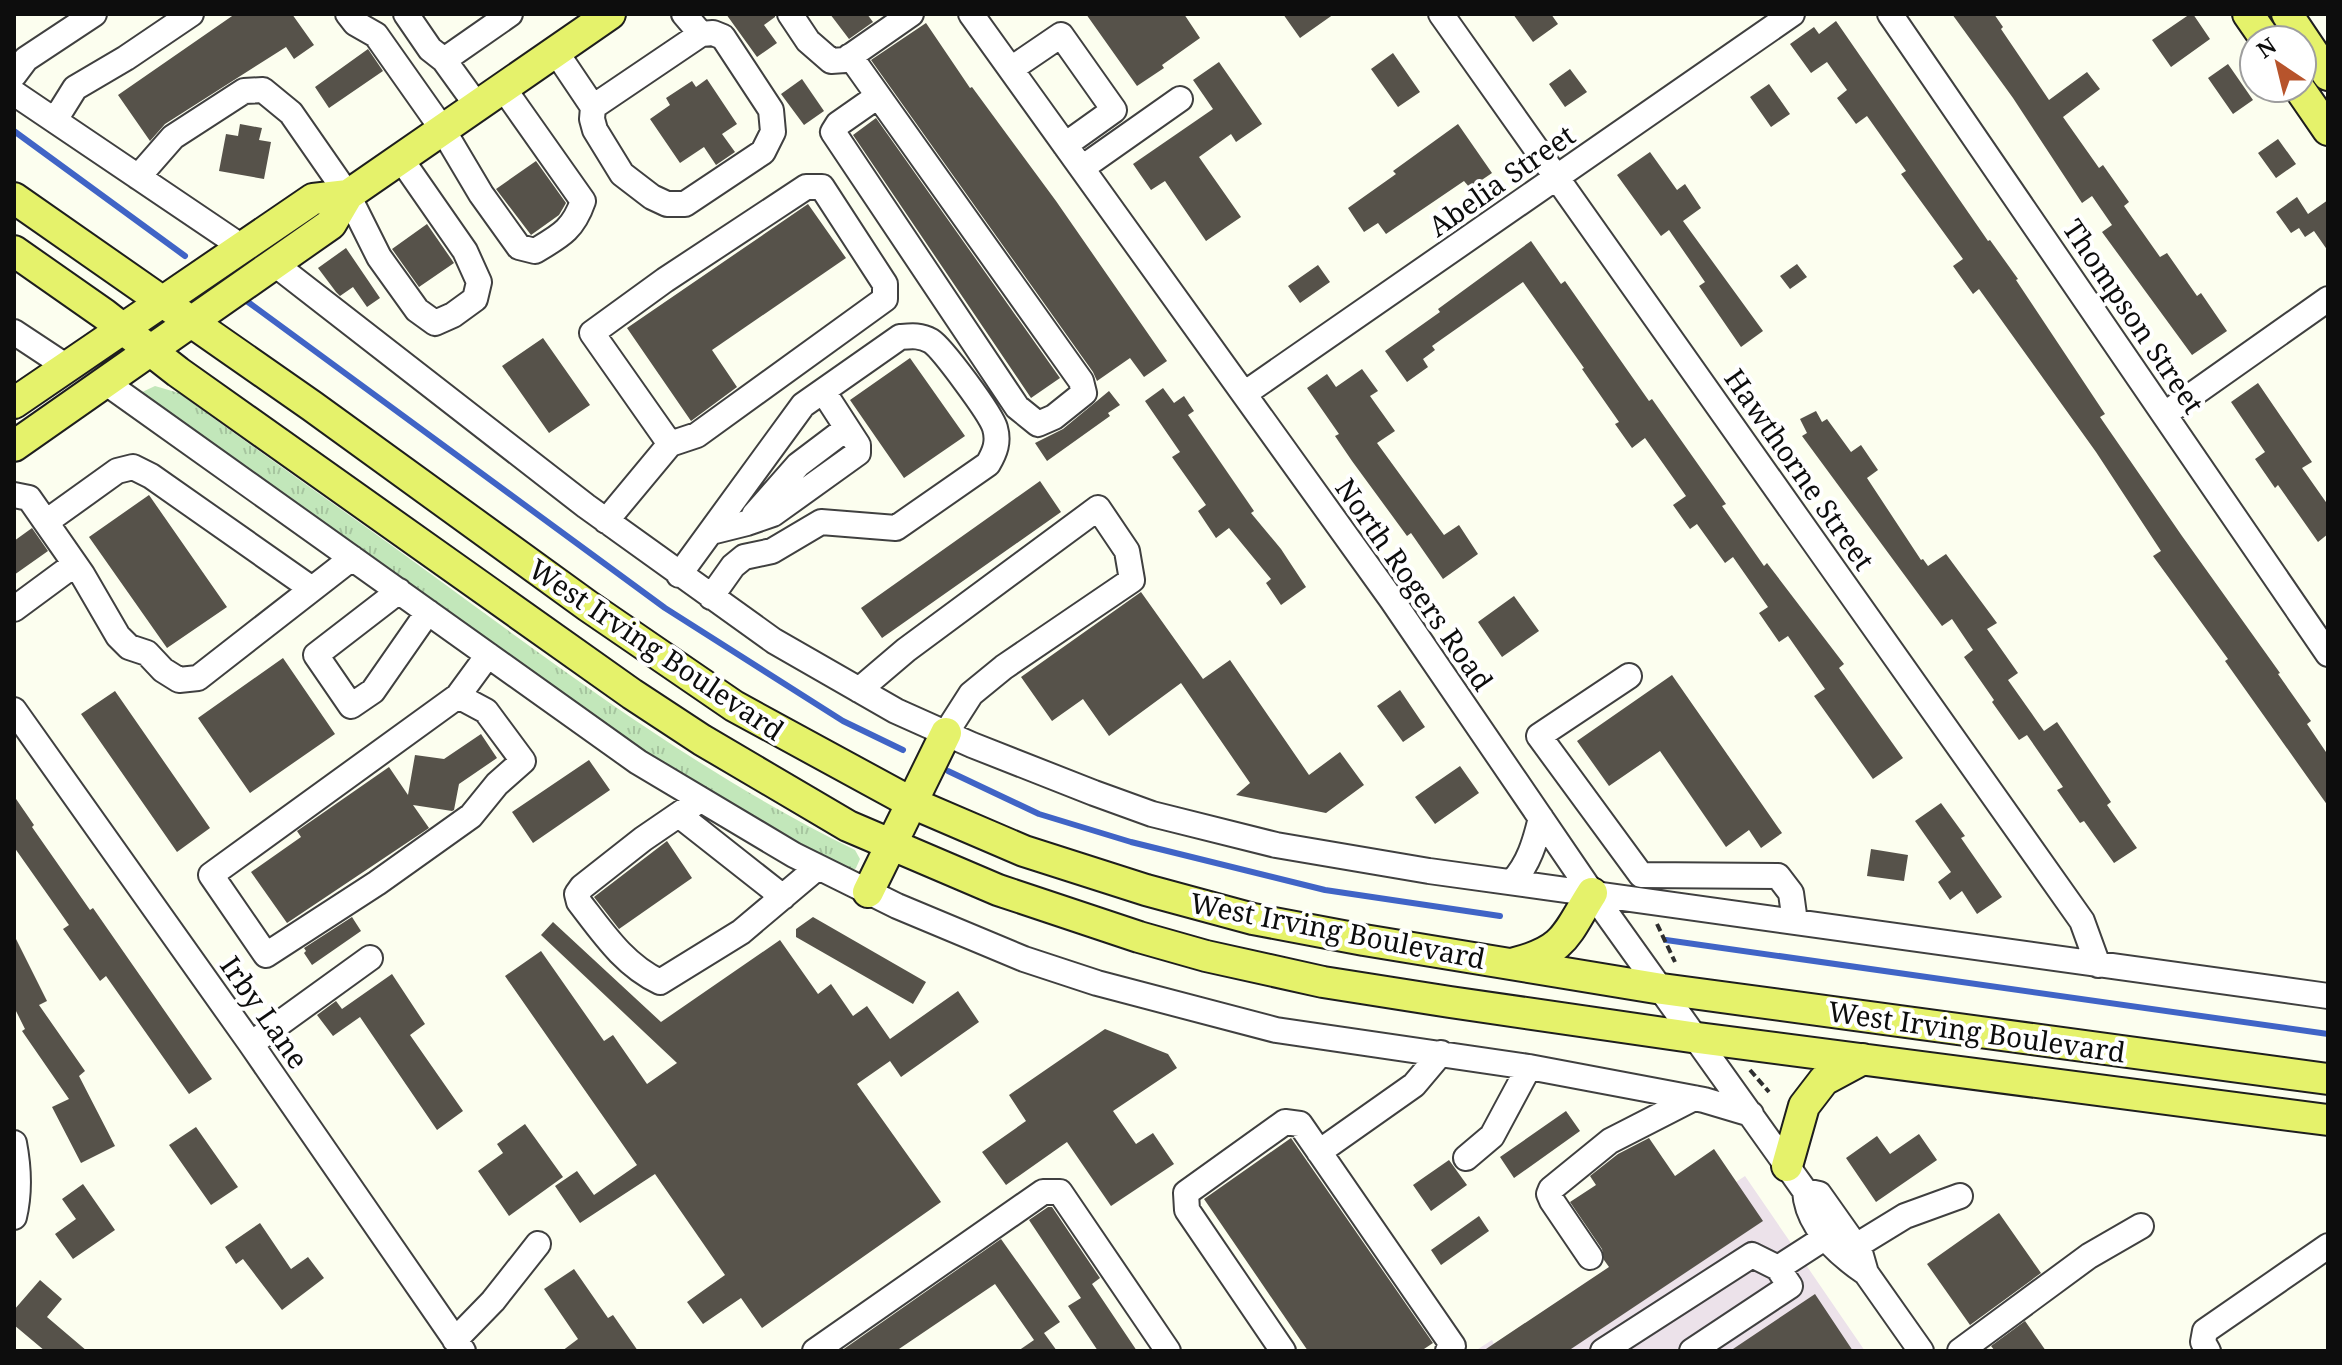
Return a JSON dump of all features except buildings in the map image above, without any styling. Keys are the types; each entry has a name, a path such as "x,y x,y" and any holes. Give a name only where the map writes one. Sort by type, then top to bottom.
{"main road":[{"path":"14,446 331,224 348,195 610,14"},
{"path":"2287,14 2328,75"},
{"path":"2310,104 2328,130"},
{"path":"14,403 313,199 348,195"},
{"name":"West Irving Boulevard","path":"14,198 686,675 790,739 912,803 1024,851 1146,890 1238,915 1364,940 1560,973 1668,976 2328,1079"},
{"name":"West Irving Boulevard","path":"14,251 632,694 848,826 998,890 1206,956 1323,982 1698,1038 2328,1120"},
{"path":"868,892 946,733"},
{"path":"1515,963 1543,956 1561,943 1592,893"},
{"path":"1787,1166 1804,1106 1824,1080 1863,1059"}],"street":[{"path":"14,75 26,59 94,14"},
{"path":"55,120 75,88 191,14"},
{"path":"348,14 355,23 376,35 443,130 481,194 519,247 535,251 557,238 577,220 583,201 504,89"},
{"path":"406,14 430,49 444,60 478,107"},
{"path":"444,60 510,14"},
{"path":"684,14 701,34"},
{"path":"790,14 808,41 831,61 845,60 911,14"},
{"name":"North Rogers Road","path":"971,14 1392,600 1592,893 1668,976 1698,1038 1757,1106 1787,1166 1805,1191 1806,1208 1826,1237 1845,1259 1866,1273"},
{"name":"Hawthorne Street","path":"1441,14 2082,921 2098,965"},
{"name":"Abelia Street","path":"1244,394 1792,14"},
{"name":"Thompson Street","path":"1890,14 2328,654"},
{"path":"556,52 593,107 595,130 622,174 652,197 667,204 685,204 763,152 773,132 771,110 723,37 713,33 701,34 593,107"},
{"path":"1011,69 1061,35 1114,110 1065,145"},
{"path":"850,56 1081,381 1084,393 1054,417 1038,424 1017,407 833,132 838,124 878,96"},
{"path":"138,177 173,137 244,91 263,90 291,113 348,195 379,257 417,310 435,323 453,315 475,299 479,282 465,251 401,159"},
{"path":"14,93 242,247"},
{"path":"1082,168 1180,99"},
{"path":"606,521 670,444 697,435 885,299 885,284 822,187 806,187 665,280 592,333 670,444"},
{"path":"276,265 606,521 774,641 859,690 946,733 1152,814 1291,848 1512,882 2328,996"},
{"path":"2165,414 2328,299"},
{"path":"14,332 67,367"},
{"path":"679,575 803,405 900,337 919,336 935,343 983,406 995,428 997,449 988,464 896,528 821,522 772,551 744,557 733,566 711,597"},
{"path":"105,382 601,737 700,800 868,892 1024,959 1097,983 1276,1030 1441,1053 1694,1098 1757,1106"},
{"path":"711,532 773,514 858,453 858,445 823,391"},
{"path":"46,522 117,471 133,467 151,476 312,589"},
{"path":"14,496 29,498 75,564 118,636 129,647 147,653 163,670 179,680 198,678 352,558"},
{"path":"859,690 906,650 1098,508 1127,551 1132,580 971,694 946,733"},
{"path":"14,609 75,564"},
{"path":"399,591 316,655 351,706 373,691 428,612"},
{"path":"458,696 486,711 523,761 497,784 471,816 377,883 266,955 211,875 458,696 488,655"},
{"path":"1502,761 1629,676"},
{"name":"Irby Lane","path":"14,710 251,1044 459,1345"},
{"path":"1539,736 1641,875 1639,900"},
{"path":"700,800 643,839 577,894 579,902 618,952 642,973 660,982 741,932 818,867"},
{"path":"679,815 783,897"},
{"path":"1512,882 1521,873 1533,849 1541,818"},
{"path":"1641,875 1778,876 1791,893 1795,922"},
{"path":"251,1044 370,958"},
{"path":"1319,1152 1414,1085 1441,1053"},
{"path":"1466,1158 1492,1136 1529,1067"},
{"path":"1590,1257 1552,1201 1549,1194 1551,1189 1610,1141 1694,1098"},
{"path":"1283,1351 1187,1210 1186,1193 1285,1122 1300,1124 1453,1346 1448,1351"},
{"path":"14,1143 19,1199 14,1217"},
{"name":"North Rogers Road","path":"1805,1191 1819,1194 1856,1246 1866,1273 1919,1350"},
{"path":"815,1351 1043,1192 1060,1192 1168,1351"},
{"path":"1856,1246 1905,1216 1960,1196"},
{"path":"1960,1351 2089,1256 2141,1226"},
{"path":"1778,1268 1826,1237"},
{"path":"459,1345 538,1244"},
{"path":"2208,1351 2203,1342 2205,1331 2328,1246"},
{"path":"1603,1351 1752,1255 1778,1268 1790,1286 1692,1351"}],"path":[{"path":"1657,924 1668,976"},
{"path":"1744,1062 1769,1092 1778,1095"},
{"path":"1757,1106 1769,1092"}],"shaded area":[{"path":"1745,1176 1865,1351 1475,1351 1492,1340 1494,1344"}],"green space":[{"path":"155,386 179,393 641,724 746,791 855,850 860,859 856,868 848,873 732,809 631,745 138,394"}],"waterway":[{"path":"14,131 185,256"},
{"path":"248,302 665,608 843,721 903,750"},
{"path":"948,771 1039,814 1131,842 1325,890 1500,916"},
{"path":"1666,940 2328,1034"}]}
